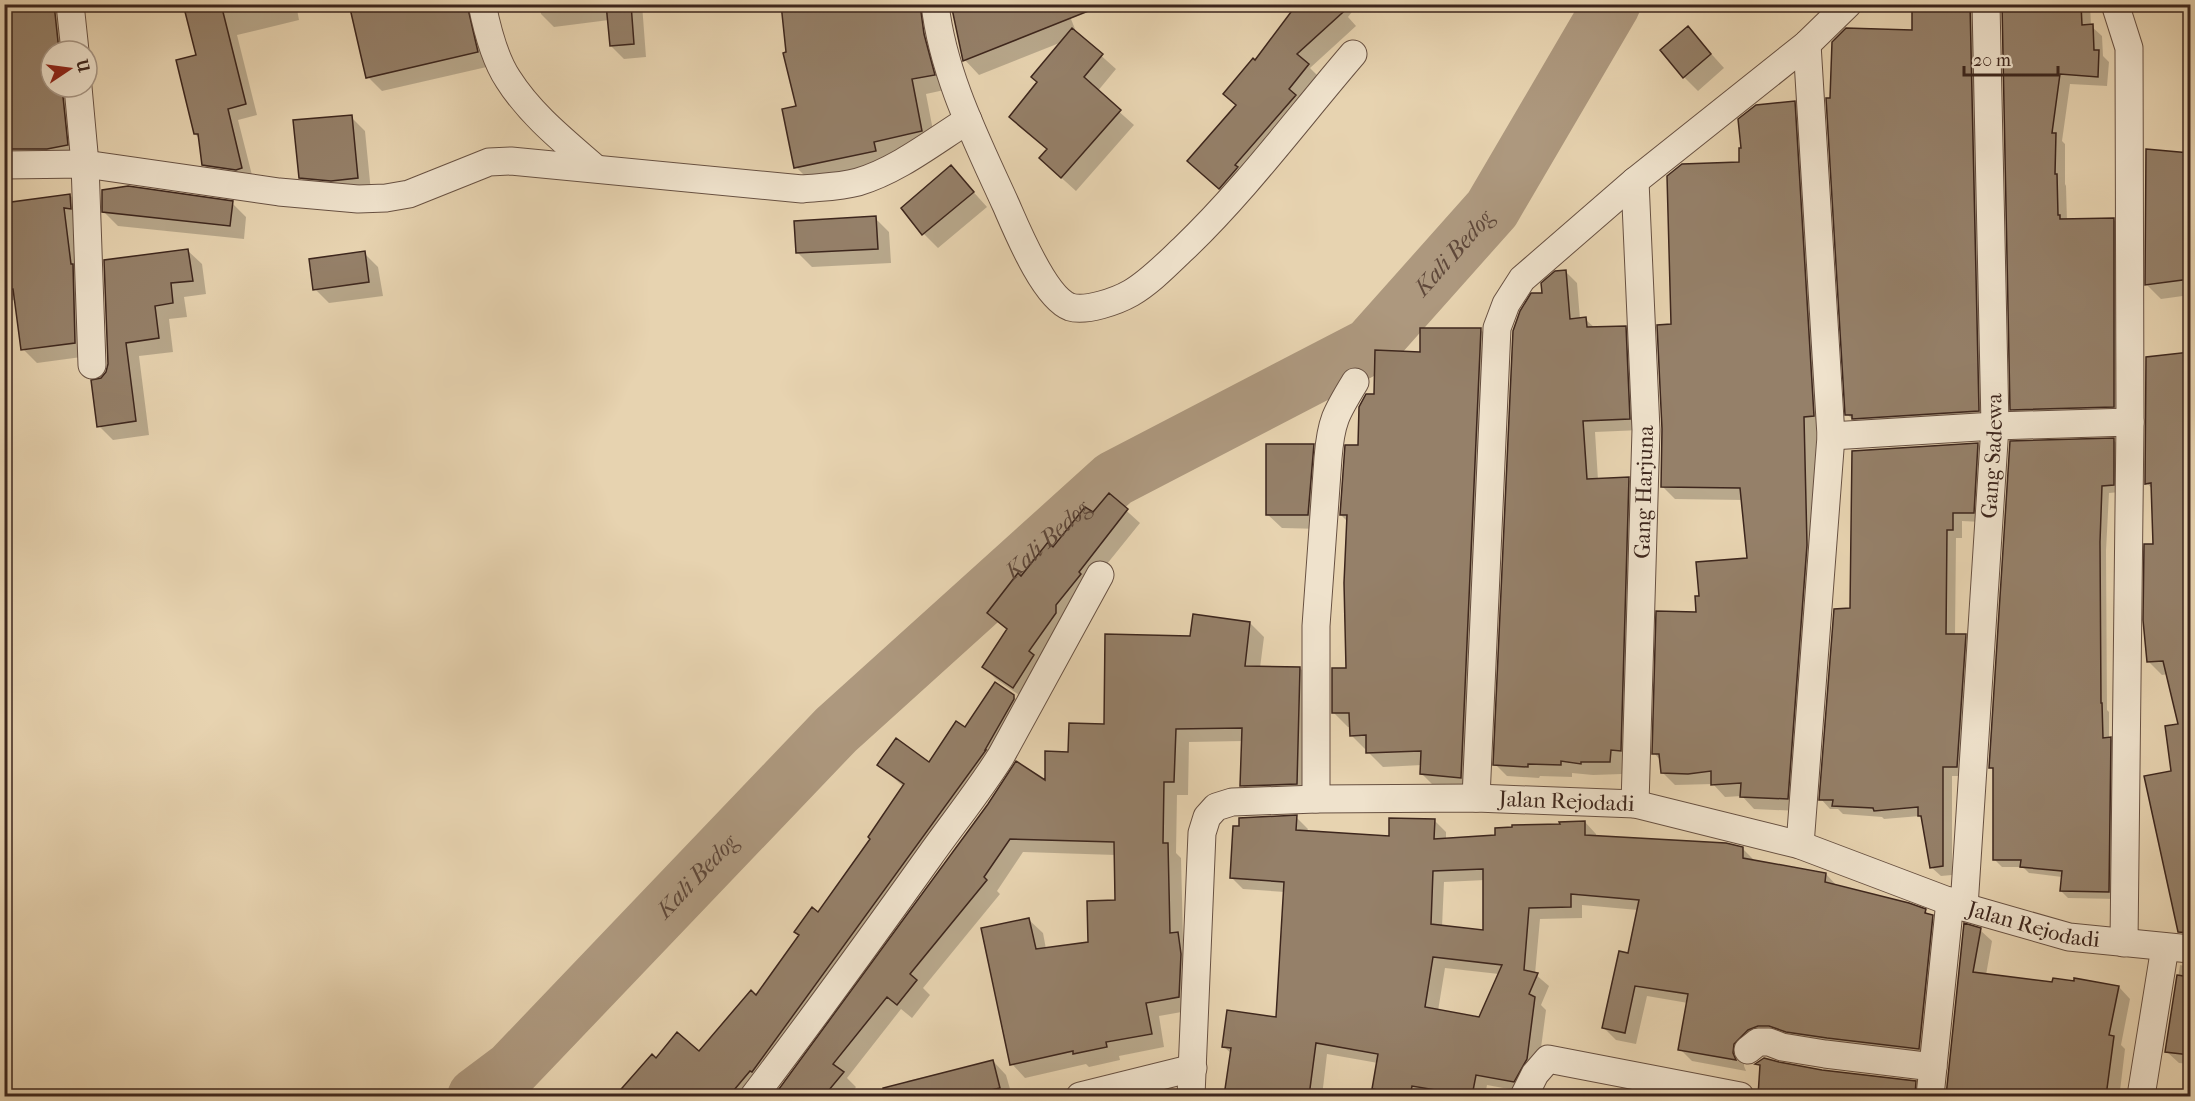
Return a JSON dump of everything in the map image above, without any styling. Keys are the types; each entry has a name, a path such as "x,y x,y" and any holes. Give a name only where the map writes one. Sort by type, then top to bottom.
{"street":[{"path":"69,4 73,39"},
{"path":"482,4 495,50 507,78 544,122 595,168"},
{"path":"935,4 937,22 953,80 968,120 1018,231 1043,280 1058,298 1071,307 1090,307 1110,302 1133,292 1162,268 1207,225 1353,54"},
{"path":"1476,798 1497,328 1506,304 1522,279 1635,181 1807,44 1848,4"},
{"name":"Gang Sadewa","path":"1930,1096 1957,904 1995,426 1986,4"},
{"path":"2115,4 2129,48 2130,422 2124,943"},
{"path":"1800,845 1831,436 1807,44"},
{"path":"79,99 85,164 92,365"},
{"path":"4,165 85,164 279,192 358,199 409,194 489,162 511,161 802,189 859,181 883,171 968,120"},
{"name":"Gang Harjuna","path":"1635,181 1646,430 1635,804"},
{"path":"1316,799 1316,626 1330,430 1335,414 1355,382"},
{"path":"1831,436 1995,426 2130,422"},
{"path":"754,1096 983,785 1100,575"},
{"name":"Jalan Rejodadi","path":"1191,1096 1202,833 1207,817 1216,807 1232,802 1476,798 1635,804 1800,845 1957,904 2069,937 2178,948"},
{"path":"2141,1096 2178,948"},
{"path":"1748,1050 1758,1042 1769,1042 1782,1047 1825,1054 1933,1068"},
{"path":"1524,1096 1534,1074 1548,1059 1740,1096"},
{"path":"1080,1096 1193,1068"}],"building":[{"path":"4,4 54,4 58,39 39,39 39,99 63,99 68,145 47,149 4,149"},
{"path":"183,4 221,4 246,104 228,109 242,168 236,170 202,165 198,134 194,134 176,60 196,55"},
{"path":"349,4 467,4 478,52 366,78"},
{"path":"606,4 631,4 634,44 610,46"},
{"path":"781,4 920,4 924,34 935,75 912,79 922,131 874,142 876,151 794,168 782,109 796,106 783,53 786,52"},
{"path":"951,4 1101,4 1101,6 963,61"},
{"path":"1297,4 1352,4 1297,54 1309,64 1289,89 1296,95 1235,165 1238,167 1219,189 1187,161 1236,105 1223,94 1253,58 1255,60"},
{"path":"1912,4 1970,4 1979,411 1852,419 1852,415 1845,415 1826,98 1830,98 1832,42 1846,28 1912,30"},
{"path":"2002,4 2081,4 2082,25 2093,24 2094,50 2099,50 2098,77 2060,74 2052,133 2056,133 2055,174 2057,174 2060,219 2114,218 2114,407 2010,410"},
{"path":"1688,26 1711,54 1683,78 1660,50"},
{"path":"1072,28 1103,54 1084,77 1121,110 1061,178 1039,158 1047,149 1009,117 1037,82 1031,77"},
{"path":"1795,101 1814,416 1804,417 1807,545 1788,799 1740,797 1741,783 1711,785 1711,771 1688,774 1661,773 1659,754 1652,754 1656,611 1696,612 1695,596 1699,596 1696,562 1747,558 1740,488 1661,487 1662,429 1657,325 1671,324 1667,176 1682,164 1739,162 1739,148 1741,148 1738,119 1756,105"},
{"path":"352,115 358,178 331,181 299,178 293,120"},
{"path":"2146,149 2190,153 2190,279 2145,285"},
{"path":"951,165 974,192 922,235 901,208"},
{"path":"128,186 233,201 230,226 102,212 102,190"},
{"path":"70,194 71,209 64,208 71,264 73,264 75,343 21,350 13,289 4,290 4,203"},
{"path":"876,216 878,249 796,253 794,221"},
{"path":"188,249 193,281 171,283 173,303 155,306 159,338 126,343 136,421 97,427 91,380 101,378 108,364 104,260"},
{"path":"365,251 369,282 313,290 309,259"},
{"path":"1566,270 1570,319 1586,317 1587,327 1626,326 1630,419 1583,421 1587,479 1629,477 1621,751 1611,750 1610,762 1581,762 1581,764 1561,761 1561,765 1528,764 1528,767 1493,765 1513,331 1520,311 1531,293 1542,293 1541,283 1555,271"},
{"path":"1420,328 1481,328 1461,778 1420,774 1421,751 1366,753 1366,735 1350,736 1349,713 1332,713 1332,668 1346,668 1344,583 1347,515 1340,515 1345,445 1358,445 1359,407 1366,394 1374,394 1375,350 1420,352"},
{"path":"2190,352 2190,933 2178,932 2144,776 2171,771 2165,726 2178,724 2163,661 2147,662 2143,620 2144,544 2153,544 2151,483 2145,484 2146,357"},
{"path":"2114,438 2114,485 2102,486 2100,542 2101,703 2103,738 2111,737 2109,892 2060,891 2062,871 2020,867 2021,860 1993,860 1993,768 1989,768 2010,441"},
{"path":"1978,443 1974,513 1953,513 1953,530 1947,530 1946,634 1966,634 1957,767 1943,767 1943,866 1930,868 1918,807 1874,811 1873,808 1832,806 1833,800 1819,800 1834,609 1850,608 1852,451"},
{"path":"1266,444 1314,444 1308,515 1266,515"},
{"path":"1109,493 1128,509 1056,605 1056,613 1029,651 1034,655 1013,688 982,667 1007,629 987,613 1018,573 1021,576 1048,542 1053,547 1085,507 1093,512"},
{"path":"1193,614 1250,622 1245,666 1300,667 1297,784 1240,786 1242,728 1176,729 1174,782 1164,782 1163,843 1168,843 1170,933 1178,932 1181,954 1179,997 1146,1003 1152,1034 1106,1042 1107,1047 1073,1054 1073,1051 1010,1065 981,928 1029,918 1036,949 1088,942 1087,901 1115,900 1114,842 1010,839 984,877 987,880 910,974 917,980 897,1005 887,997 833,1064 844,1072 824,1096 780,1096 776,1093 988,804 1016,761 1045,780 1045,751 1068,752 1069,723 1104,724 1105,634 1190,636"},
{"path":"995,682 1014,695 1014,699 986,750 752,1072 750,1071 729,1096 615,1096 652,1054 656,1058 677,1032 699,1051 751,990 756,995 799,935 794,932 812,907 818,912 870,839 868,837 904,784 877,765 896,738 929,762 956,721 965,727"},
{"path":"1297,815 1296,830 1389,836 1389,818 1435,819 1434,839 1495,835 1495,828 1512,827 1512,825 1585,821 1585,835 1726,843 1743,847 1743,858 1826,873 1825,882 1909,903 1926,909 1925,913 1933,915 1919,1049 1827,1038 1786,1032 1769,1026 1758,1026 1748,1030 1734,1044 1733,1053 1736,1060 1678,1050 1688,994 1635,986 1625,1033 1602,1028 1619,951 1628,953 1639,900 1571,894 1571,907 1529,908 1524,970 1538,973 1529,994 1535,997 1527,1059 1514,1082 1476,1075 1472,1096 1412,1086 1410,1096 1372,1089 1378,1054 1316,1043 1309,1096 1224,1096 1231,1048 1222,1047 1227,1010 1276,1017 1284,882 1230,878 1233,826 1239,826 1239,818","holes":["1483,869 1483,930 1431,924 1433,871","1433,957 1502,965 1479,1017 1425,1007"]},
{"path":"1964,923 1981,928 1973,972 2052,982 2053,978 2074,981 2074,978 2119,986 2109,1035 2114,1036 2106,1096 1946,1096"},
{"path":"2177,975 2190,977 2190,1055 2165,1052"},
{"path":"1764,1058 1822,1070 1916,1081 1915,1096 1758,1096 1760,1065 1755,1064"},
{"path":"993,1060 1000,1088 964,1096 884,1096 883,1088"}],"waterway":[{"name":"Kali Bedog","path":"476,1096 512,1069 836,730 1114,479 1370,346 1492,209 1612,4"}]}
